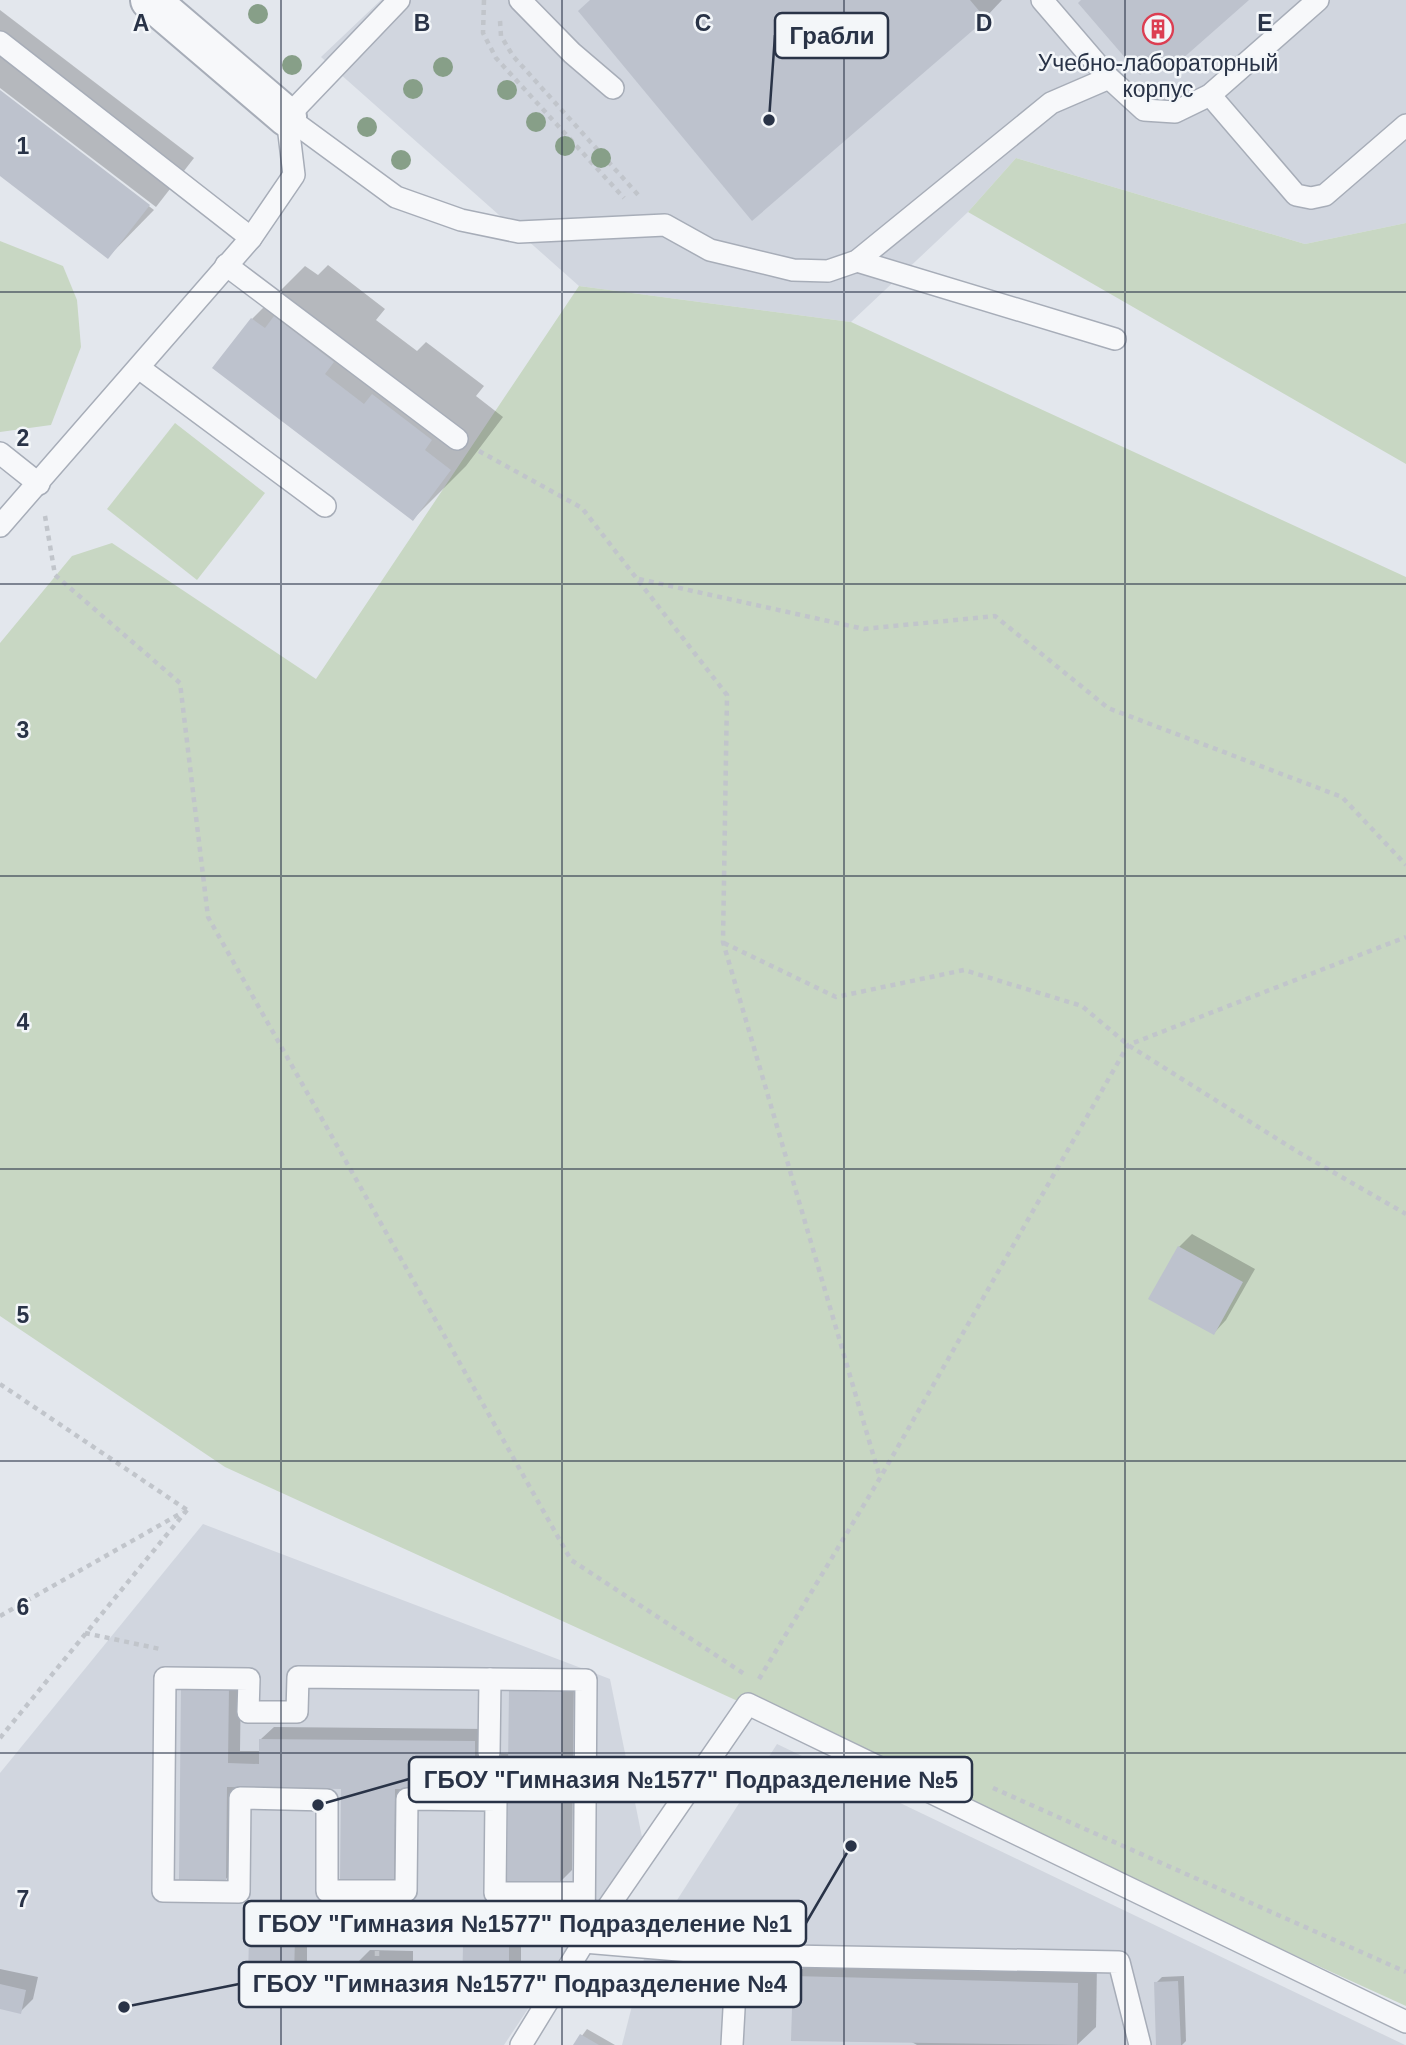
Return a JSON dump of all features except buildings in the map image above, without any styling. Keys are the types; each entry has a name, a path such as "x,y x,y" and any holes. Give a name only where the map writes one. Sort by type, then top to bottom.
{"street":[{"path":"150,0 287,117"}],"lane":[{"path":"287,117 399,0"},
{"path":"520,0 572,53 614,88"},
{"path":"1042,0 1109,78 1144,110 1175,112 1210,95 1318,0"},
{"path":"0,42 251,238"},
{"path":"287,117 396,197 461,220 519,232 657,225 710,250 793,270 828,271 857,261 1051,103 1109,78"},
{"path":"1210,95 1296,195 1311,198 1325,195 1406,125"},
{"path":"0,526 251,238 294,175 287,117"},
{"path":"857,261 1115,338"},
{"path":"226,265 457,439"},
{"path":"139,368 325,506"},
{"path":"0,453 39,484"},
{"path":"584,1893 495,1893 496,1800 407,1799 406,1891 327,1891 327,1800 240,1798 240,1892 163,1891 165,1678 249,1679 248,1712 297,1712 298,1677 586,1680 584,1942"},
{"path":"489,1753 490,1679"},
{"path":"521,2045 584,1942 748,1704 1406,2022"},
{"path":"584,1942 737,1955 1119,1962 1140,2045"},
{"path":"732,2045 737,1955"}],"path":[{"path":"484,0 483,33 496,58 657,225"},
{"path":"499,12 501,36 513,56 657,225"},
{"path":"457,439 582,508 727,695 723,942 880,1478"},
{"path":"39,484 55,575 180,683 208,917 571,1560 757,1683 880,1478 1128,1045 1406,937"},
{"path":"638,579 864,629 995,616 1108,708 1342,797 1406,865"},
{"path":"723,942 836,997 964,970 1082,1006 1128,1045 1298,1152 1406,1214"},
{"path":"0,1384 187,1510"},
{"path":"0,1616 187,1510"},
{"path":"0,1738 187,1510"},
{"path":"85,1633 109,1639"},
{"path":"986,1785 1406,1972"},
{"path":"240,1892 276,1928 377,1941 484,1940 495,1893"},
{"path":"377,1941 377,1962"}],"shaded area":[{"path":"381,0 1406,0 1406,223 1305,244 1016,158 968,212 851,322 579,286 321,57"},
{"path":"203,1524 610,1679 642,1837 504,2045 0,2045 0,1773"},
{"path":"777,1744 1405,2045 622,2045 647,1947"}],"green space":[{"path":"1016,158 1305,244 1406,223 1406,464 968,212"},
{"path":"0,241 63,266 77,300 81,347 51,425 0,432"},
{"path":"579,286 851,322 1406,577 1406,2006 225,1467 0,1316 0,643 72,556 112,543 316,679"},
{"path":"175,423 265,493 197,580 107,509"}],"place":[{"name":"Учебно-лабораторный корпус","path":"1158,29"},
{"name":"Грабли","path":"769,120"},
{"name":"ГБОУ \"Гимназия №1577\" Подразделение №5","path":"318,1805"},
{"name":"ГБОУ \"Гимназия №1577\" Подразделение №1","path":"851,1846"},
{"name":"ГБОУ \"Гимназия №1577\" Подразделение №4","path":"124,2007"}]}
